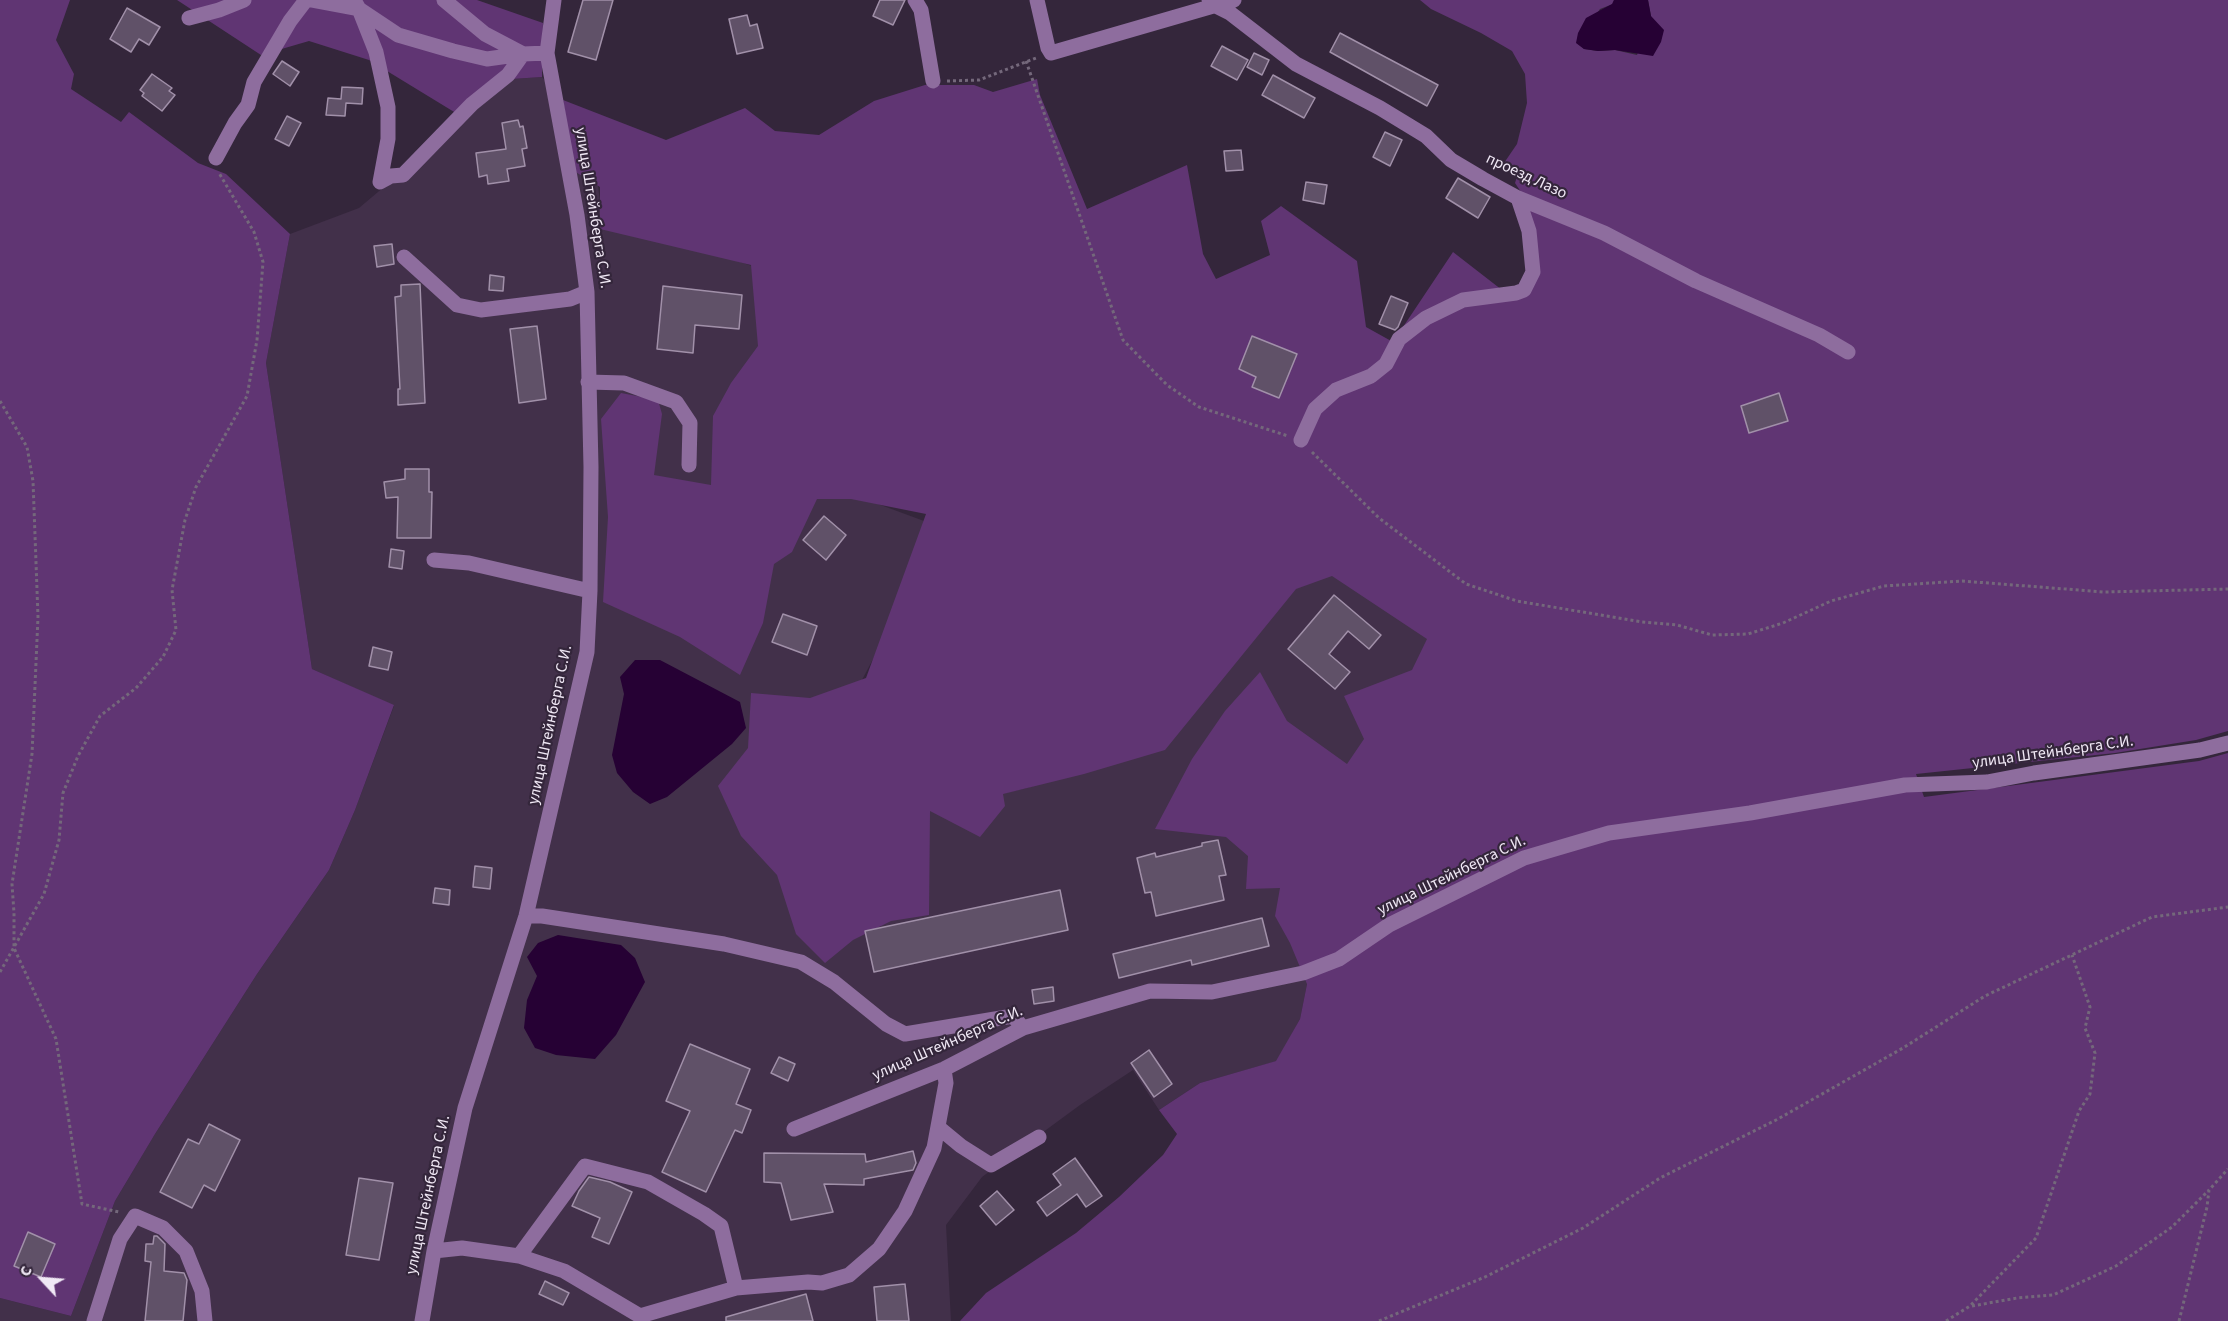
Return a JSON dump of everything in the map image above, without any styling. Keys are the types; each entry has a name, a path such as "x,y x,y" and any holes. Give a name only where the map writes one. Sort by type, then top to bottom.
{"street":[{"path":"189,18 244,0"},
{"path":"216,158 235,123 248,105 254,82 290,21 309,0 357,5 398,35 487,59 547,52"},
{"path":"444,0 485,34 523,54"},
{"name":"улица Штейнберга С.И.","path":"422,1321 434,1251 465,1108 526,916 587,652 591,467 587,292 577,215 547,52 554,0"},
{"path":"915,0 921,10 933,81"},
{"path":"1037,0 1051,53 1212,2 1234,0"},
{"name":"проезд Лазо","path":"1212,2 1230,13 1296,64 1380,108 1426,136 1451,160 1518,198 1604,233 1696,281 1819,335 1848,352"},
{"path":"357,5 376,52 388,107 388,139 380,182 391,176 403,175 472,104 508,75 523,54"},
{"path":"1301,440 1315,409 1336,390 1371,376 1386,364 1399,339 1426,318 1463,300 1524,290 1533,272 1529,231 1518,198"},
{"path":"404,257 457,305 481,310 570,299 587,292"},
{"path":"588,382 624,383 676,402 690,423 689,465"},
{"path":"434,560 469,563 590,591"},
{"name":"улица Штейнберга С.И.","path":"794,1130 944,1069 1023,1028 1150,991 1212,992 1303,973 1339,959 1389,925 1524,858 1609,833 1750,813 1905,785 1987,782 2034,773 2200,750 2228,743"},
{"path":"526,916 542,916 724,944 801,962 834,982 886,1024 905,1034 1013,1016 1023,1028"},
{"path":"434,1251 462,1248 519,1256 564,1270 640,1316 736,1288 808,1282 822,1283 849,1275 879,1249 905,1211 934,1148 946,1083 944,1069"},
{"path":"938,1127 961,1146 991,1165 1039,1137"},
{"path":"519,1256 585,1166 648,1182 721,1226 736,1288"},
{"path":"94,1321 120,1239 135,1216 163,1228 186,1251 202,1291 205,1321"}],"path":[{"path":"933,81 979,80 1051,53"},
{"path":"1026,61 1123,340 1167,385 1199,407 1301,440 1379,518 1466,584 1517,601 1642,622 1677,625 1712,635 1748,634 1783,623 1831,601 1884,586 1962,581 2104,592 2228,589"},
{"path":"0,972 44,894 59,840 63,793 78,756 100,716 136,688 162,657 176,630 172,590 184,520 196,487 247,396 257,340 263,262 254,232 219,174 216,158"},
{"path":"0,401 27,447 33,481 38,617 32,754 12,884 14,948 56,1039 82,1204 135,1216"},
{"path":"1379,1321 1485,1277 1582,1228 1660,1178 1779,1119 1903,1048 1985,996 2152,916 2228,907"},
{"path":"1946,1321 1970,1306 2036,1238 2079,1111 2090,1094 2095,1053 2085,1028 2090,1007 2072,955"},
{"path":"1970,1306 2053,1295 2116,1266 2172,1227 2228,1169"},
{"path":"2179,1321 2207,1207 2208,1190"}],"shaded area":[{"path":"0,0 70,0 56,40 74,74 71,89 121,122 129,112 198,163 226,174 290,234 266,363 312,669 394,705 355,810 329,870 257,974 115,1201 71,1316 0,1298"},
{"path":"177,0 477,0 543,23 542,77 512,79 464,118 369,60 309,41 261,55"},
{"path":"1420,0 1614,0 1613,4 1600,9 1577,43 1584,49 1615,50 1637,55 1651,16 1648,0 2228,0 2228,731 2196,740 2115,753 1916,774 1924,797 2199,761 2228,753 2228,1321 960,1321 986,1293 1076,1233 1119,1197 1163,1155 1177,1134 1159,1110 1200,1083 1276,1061 1300,1019 1307,984 1290,943 1275,916 1280,888 1246,889 1248,856 1226,837 1155,829 1192,759 1225,711 1260,672 1287,721 1347,764 1364,739 1344,696 1412,670 1427,639 1332,576 1296,589 1165,750 1084,774 1003,794 1005,806 980,837 930,811 929,915 891,921 853,940 825,963 796,934 777,875 741,836 718,786 748,748 751,693 810,698 866,678 926,514 851,499 817,499 792,552 774,564 763,623 740,675 680,637 603,602 608,517 601,419 621,393 658,400 662,414 654,475 711,485 713,416 731,383 758,346 751,265 600,229 600,187 574,171 563,100 666,140 745,108 775,131 819,135 874,101 925,85 974,85 993,92 1037,79 1040,95 1087,209 1187,165 1203,254 1216,279 1270,255 1261,221 1281,206 1357,261 1366,327 1393,342 1453,252 1502,290 1522,284 1528,271 1521,192 1515,183 1519,170 1504,163 1517,144 1527,103 1525,74 1512,51 1431,9"},
{"path":"1614,0 1648,0 1651,16 1664,30 1661,42 1653,56 1615,50 1584,49 1576,43 1578,33 1586,18 1612,4"},
{"path":"542,77 563,100 574,164 597,179 602,216 764,270 797,474 924,521 891,625 854,695 850,825 1027,788 1176,734 1298,561 1345,546 1429,627 1437,657 1307,984 1300,1019 1277,1061 1200,1083 1159,1110 1133,1070 1080,1105 982,1177 946,1225 951,1321 0,1321 0,1298 71,1316 115,1201 257,974 329,870 355,810 394,706 312,669 266,363 290,234 359,208 512,79"},
{"path":"635,660 660,660 740,702 746,728 732,744 667,797 650,804 633,792 617,773 612,755 624,694 620,677"},
{"path":"558,935 621,945 635,958 645,982 616,1035 595,1059 556,1055 535,1048 524,1028 527,1000 537,976 527,957 538,943"}],"building":[{"path":"583,0 613,0 596,60 568,52"},
{"path":"880,0 905,0 893,25 873,16"},
{"path":"127,8 160,27 149,45 139,39 131,52 110,39"},
{"path":"747,15 750,26 757,24 763,48 737,54 729,19"},
{"path":"1340,33 1438,85 1427,106 1330,52"},
{"path":"1222,46 1248,60 1237,80 1211,66"},
{"path":"1254,53 1269,60 1262,75 1247,67"},
{"path":"282,61 299,72 290,86 273,74"},
{"path":"152,74 172,88 169,91 175,95 162,111 142,96 144,93 140,90"},
{"path":"1273,75 1315,98 1304,118 1262,95"},
{"path":"342,87 363,88 362,104 346,103 345,116 326,115 328,98 341,99"},
{"path":"287,116 301,123 289,146 275,139"},
{"path":"518,120 520,127 523,126 527,148 522,149 525,166 507,169 509,181 488,184 487,175 479,177 476,153 506,149 502,123"},
{"path":"1385,132 1402,140 1390,166 1373,157"},
{"path":"1241,150 1243,170 1226,171 1224,151"},
{"path":"1458,178 1490,197 1478,218 1446,198"},
{"path":"1306,182 1327,185 1324,204 1303,200"},
{"path":"392,244 394,264 377,267 374,246"},
{"path":"490,275 504,277 503,291 489,290"},
{"path":"420,284 425,403 398,405 398,389 400,389 395,297 401,296 401,285"},
{"path":"663,286 742,295 739,329 695,325 693,353 657,349"},
{"path":"1391,296 1408,303 1395,330 1379,324"},
{"path":"537,326 546,399 519,403 510,329"},
{"path":"1252,336 1297,354 1279,398 1252,387 1256,377 1239,369"},
{"path":"1779,393 1788,421 1749,433 1741,406"},
{"path":"405,469 429,469 429,492 432,492 431,538 397,538 398,497 386,498 384,482 405,479"},
{"path":"824,516 846,535 826,560 803,540"},
{"path":"391,549 404,551 402,569 389,567"},
{"path":"1334,595 1381,635 1369,649 1348,631 1329,654 1350,672 1335,689 1288,649"},
{"path":"783,614 817,626 807,655 772,642"},
{"path":"373,647 392,652 388,670 369,666"},
{"path":"1218,840 1226,875 1219,876 1224,900 1156,916 1151,892 1145,893 1137,858 1155,853 1156,857"},
{"path":"475,866 492,868 490,889 473,887"},
{"path":"435,888 450,890 449,905 433,903"},
{"path":"1060,890 1068,930 874,972 865,931"},
{"path":"1262,918 1269,946 1192,965 1191,960 1119,978 1113,954"},
{"path":"1053,987 1054,1001 1034,1004 1032,990"},
{"path":"690,1044 750,1069 736,1104 751,1110 742,1133 735,1130 706,1192 662,1172 690,1111 666,1101"},
{"path":"1149,1050 1172,1084 1154,1097 1131,1063"},
{"path":"779,1057 795,1064 788,1081 771,1073"},
{"path":"209,1124 240,1140 215,1191 204,1185 192,1208 160,1192 188,1139 199,1144"},
{"path":"913,1151 916,1163 913,1170 864,1179 864,1185 824,1184 833,1212 791,1220 781,1183 764,1182 764,1153 865,1154 866,1162"},
{"path":"1075,1158 1102,1196 1086,1207 1077,1194 1047,1216 1037,1202 1061,1185 1053,1174"},
{"path":"589,1177 610,1182 632,1192 609,1244 592,1237 600,1218 572,1206"},
{"path":"359,1178 393,1183 379,1260 346,1255"},
{"path":"997,1191 1014,1210 996,1225 980,1206"},
{"path":"28,1232 55,1244 41,1277 14,1266"},
{"path":"154,1236 165,1244 164,1271 184,1273 187,1280 183,1321 145,1321 151,1262 145,1261 146,1244 153,1244"},
{"path":"545,1281 569,1293 563,1305 539,1294"},
{"path":"905,1284 909,1321 877,1321 874,1287"},
{"path":"806,1294 813,1321 726,1321 726,1317"}]}
